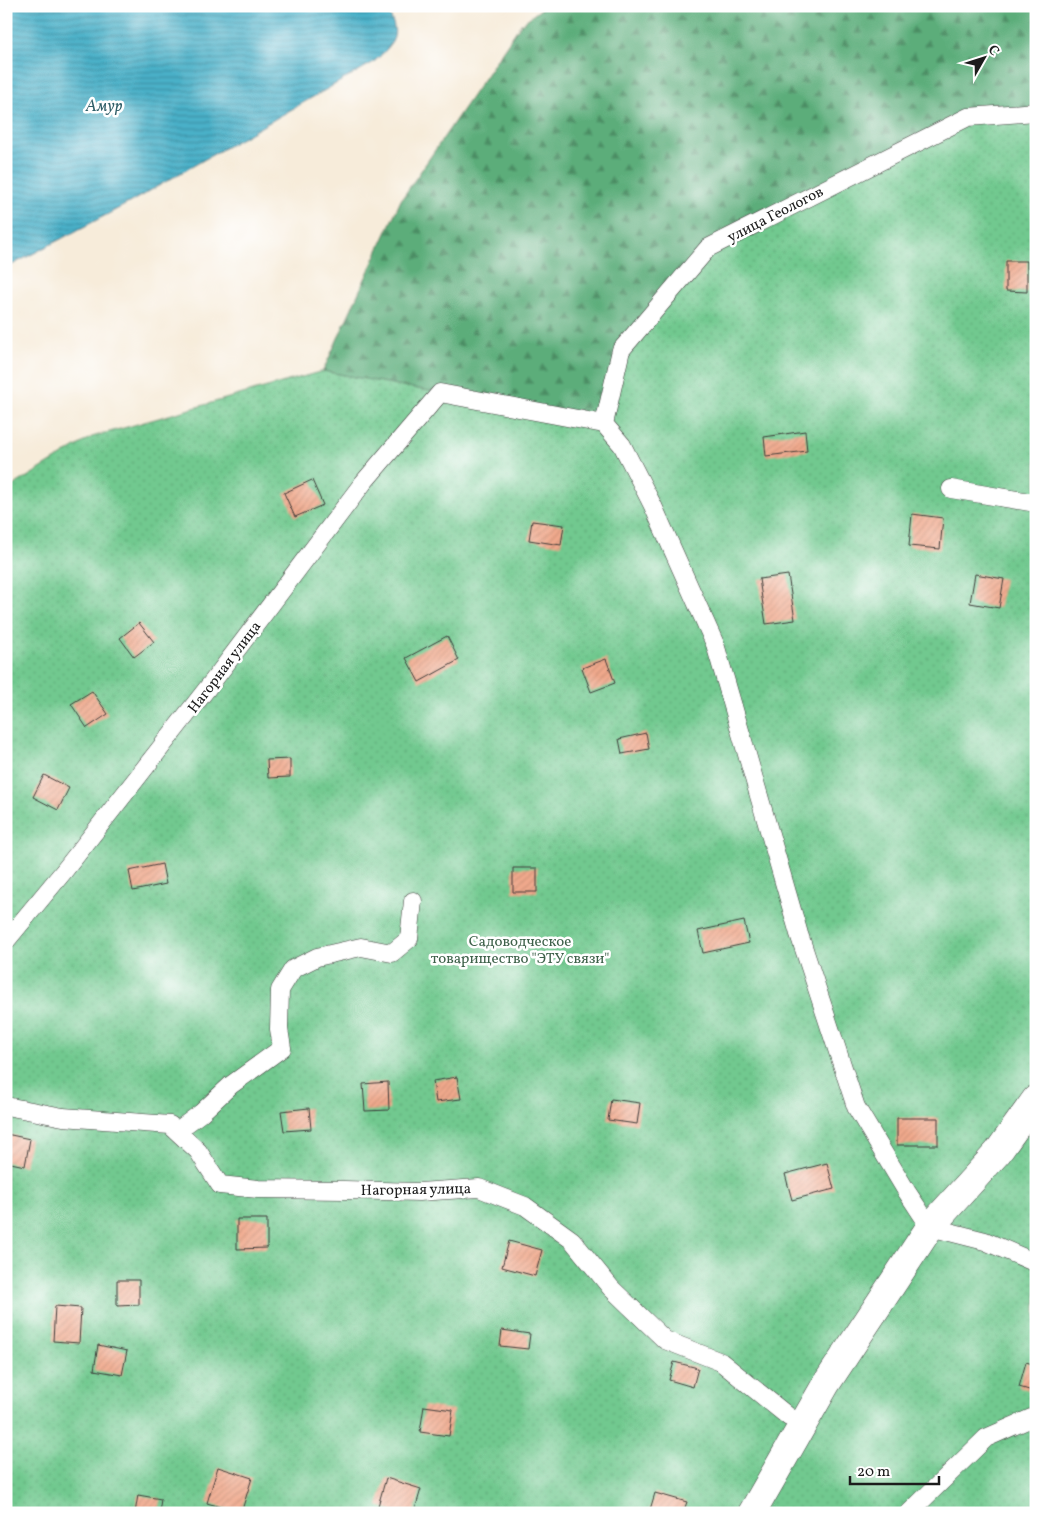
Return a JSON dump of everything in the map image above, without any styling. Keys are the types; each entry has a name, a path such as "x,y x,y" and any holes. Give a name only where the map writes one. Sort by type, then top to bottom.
{"street":[{"path":"755,1512 826,1384 930,1227 998,1152 1036,1099"}],"lane":[{"name":"улица Геологов","path":"604,424 621,350 708,248 968,117 1036,112"},
{"name":"Нагорная улица","path":"6,941 213,681 363,483 440,393 604,424"},
{"path":"604,424 622,445 654,506 715,644 799,934 856,1107 930,1227 986,1241 1036,1263"},
{"path":"951,489 1036,503"},
{"path":"176,1131 201,1113 231,1085 282,1048 279,1029 280,990 293,969 317,957 361,947 392,953 409,939 414,901"},
{"name":"Нагорная улица","path":"6,1106 63,1117 170,1125 198,1151 220,1185 258,1189 419,1192 479,1188 525,1206 572,1240 611,1288 665,1340 721,1362 789,1417 803,1423"},
{"path":"909,1513 986,1438 1036,1416"}],"green space":[{"path":"545,6 1036,6 1036,112 968,117 708,248 621,350 604,424 323,371 401,200 521,24"},
{"name":"Садоводческое товарищество \"ЭТУ связи\"","path":"1036,112 1036,1513 6,1513 6,490 92,437 323,371 604,424 621,350 708,248 968,117"}],"water":[{"name":"Амур","path":"6,6 385,6 395,31 388,48 374,62 127,204 6,268"}],"building":[{"path":"1006,261 1027,261 1027,292 1006,291"},
{"path":"805,431 807,451 766,456 764,437"},
{"path":"312,480 323,505 295,517 284,493"},
{"path":"912,514 943,518 940,549 909,546"},
{"path":"532,521 564,525 561,545 529,540"},
{"path":"975,574 1004,579 999,608 970,603"},
{"path":"788,575 795,620 766,624 759,579"},
{"path":"139,623 154,642 134,657 120,638"},
{"path":"447,636 459,660 419,682 406,658"},
{"path":"606,659 615,683 591,692 582,668"},
{"path":"92,691 108,714 87,728 71,704"},
{"path":"646,733 649,749 622,754 619,739"},
{"path":"290,759 290,777 268,778 267,760"},
{"path":"44,775 69,788 58,810 33,797"},
{"path":"162,864 166,884 133,891 129,871"},
{"path":"513,868 537,868 537,892 513,892"},
{"path":"744,921 749,943 703,953 698,931"},
{"path":"457,1077 461,1099 436,1102 433,1081"},
{"path":"388,1082 389,1110 365,1111 363,1084"},
{"path":"611,1099 640,1103 637,1124 608,1120"},
{"path":"309,1108 311,1129 284,1131 281,1111"},
{"path":"897,1118 938,1118 938,1145 897,1145"},
{"path":"6,1134 30,1139 25,1166 6,1162"},
{"path":"827,1163 834,1189 792,1200 785,1174"},
{"path":"237,1219 267,1219 267,1248 237,1249"},
{"path":"509,1241 542,1250 535,1276 502,1267"},
{"path":"117,1280 139,1280 139,1305 117,1306"},
{"path":"55,1306 81,1308 79,1343 53,1341"},
{"path":"502,1330 530,1334 528,1349 500,1346"},
{"path":"98,1345 127,1351 122,1375 94,1370"},
{"path":"674,1362 698,1368 693,1387 669,1380"},
{"path":"1026,1362 1036,1365 1036,1392 1019,1387"},
{"path":"424,1406 453,1410 449,1436 420,1432"},
{"path":"218,1467 252,1478 241,1513 207,1503"},
{"path":"386,1478 421,1489 414,1513 400,1513 378,1506"},
{"path":"655,1493 687,1502 683,1513 649,1513"},
{"path":"138,1495 161,1499 159,1513 135,1513"}]}
